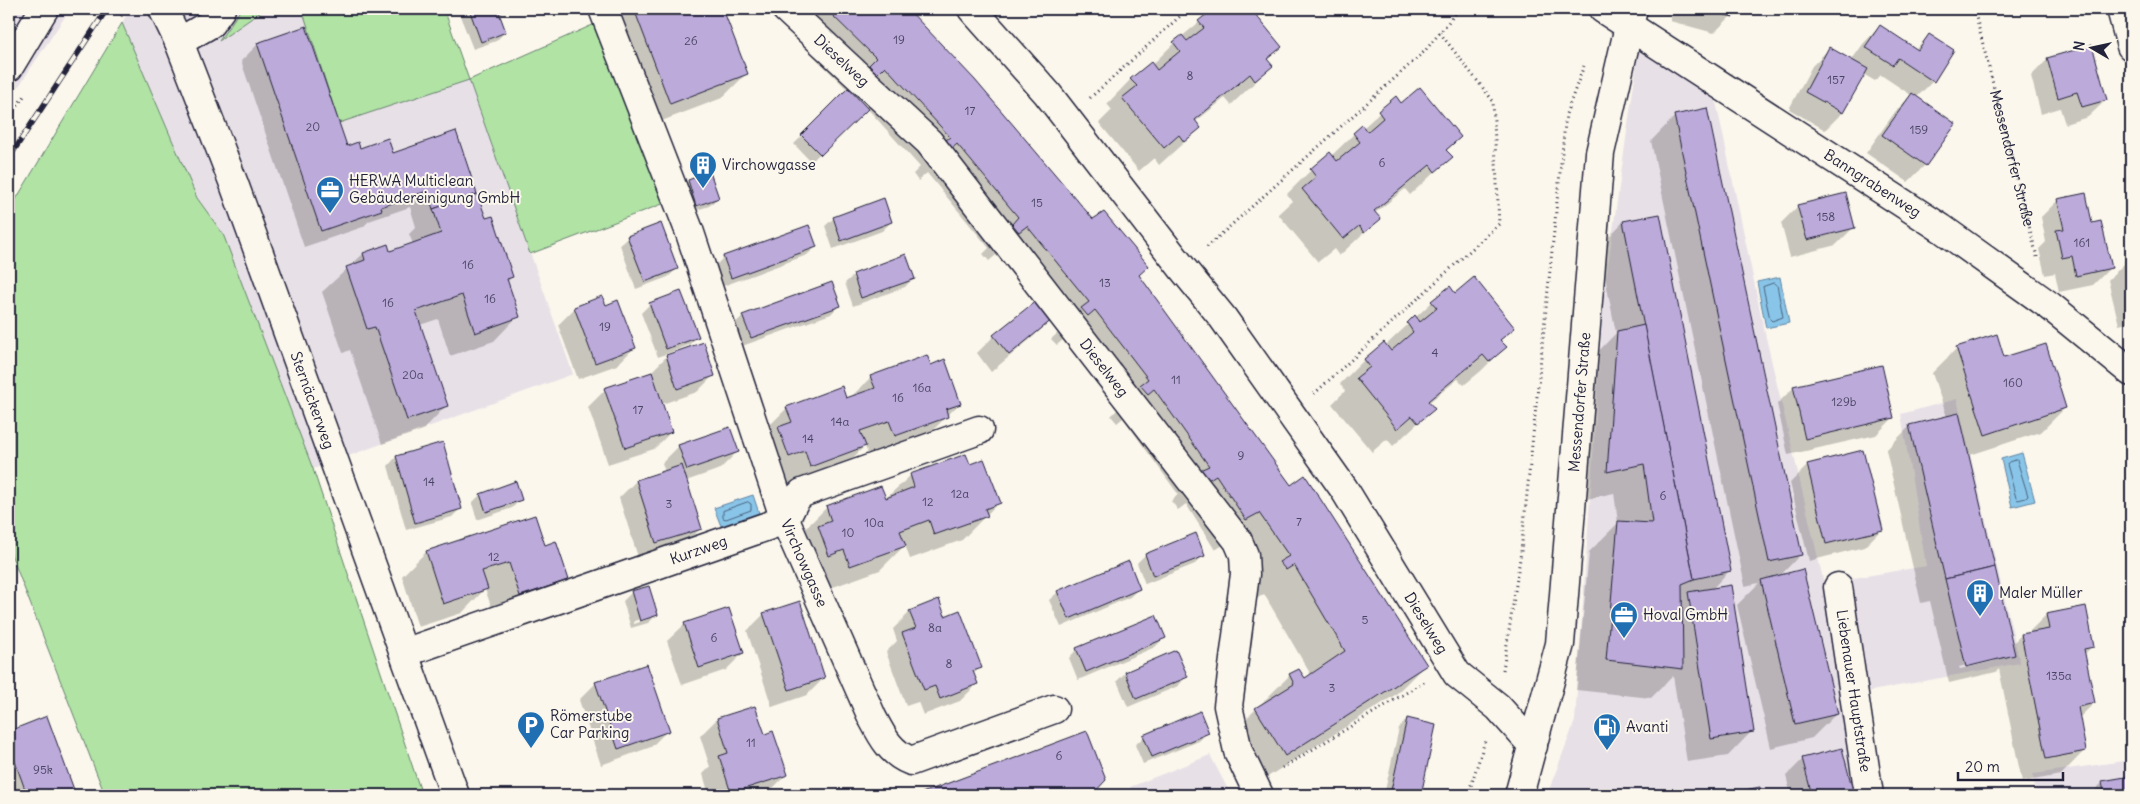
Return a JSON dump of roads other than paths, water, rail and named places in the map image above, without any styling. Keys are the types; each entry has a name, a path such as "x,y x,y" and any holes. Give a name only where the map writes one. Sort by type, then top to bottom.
{"street":[{"path":"9,67 44,9"},
{"name":"Sternäckerweg","path":"163,9 179,42 234,184 455,795"},
{"path":"179,42 210,24 220,9"},
{"name":"Virchowgasse","path":"603,9 689,230 785,520 872,717 888,746 900,757 911,761 1054,708"},
{"name":"Dieselweg","path":"786,9 929,142 1238,541 1244,555 1245,574 1228,706 1238,751 1256,790"},
{"name":"Dieselweg","path":"972,9 1047,93 1182,269 1223,318 1344,489 1457,674 1498,707 1533,746"},
{"name":"Banngrabenweg","path":"1603,9 1631,16 1941,228 2050,306 2131,372"},
{"path":"2121,9 2131,44"},
{"name":"Messendorfer Straße","path":"1519,795 1560,644 1600,153 1631,16"},
{"path":"785,520 795,500 802,493 979,430"},
{"name":"Kurzweg","path":"404,653 785,520"},
{"name":"Liebenauer Hauptstraße","path":"1838,587 1869,795"}],"water":[{"path":"1780,277 1789,323 1766,328 1757,282"},
{"path":"2022,453 2035,501 2012,507 2001,459"},
{"path":"753,495 759,513 721,526 714,508"}],"railway":[{"path":"9,158 107,9"}],"place":[{"name":"Virchowgasse","path":"703,189"},
{"name":"HERWA Multiclean Gebäudereinigung GmbH","path":"330,214"},
{"name":"Maler Müller","path":"1980,617"},
{"name":"Hoval GmbH","path":"1624,639"},
{"name":"Römerstube Car Parking","path":"531,749"},
{"name":"Avanti","path":"1607,751"}]}
